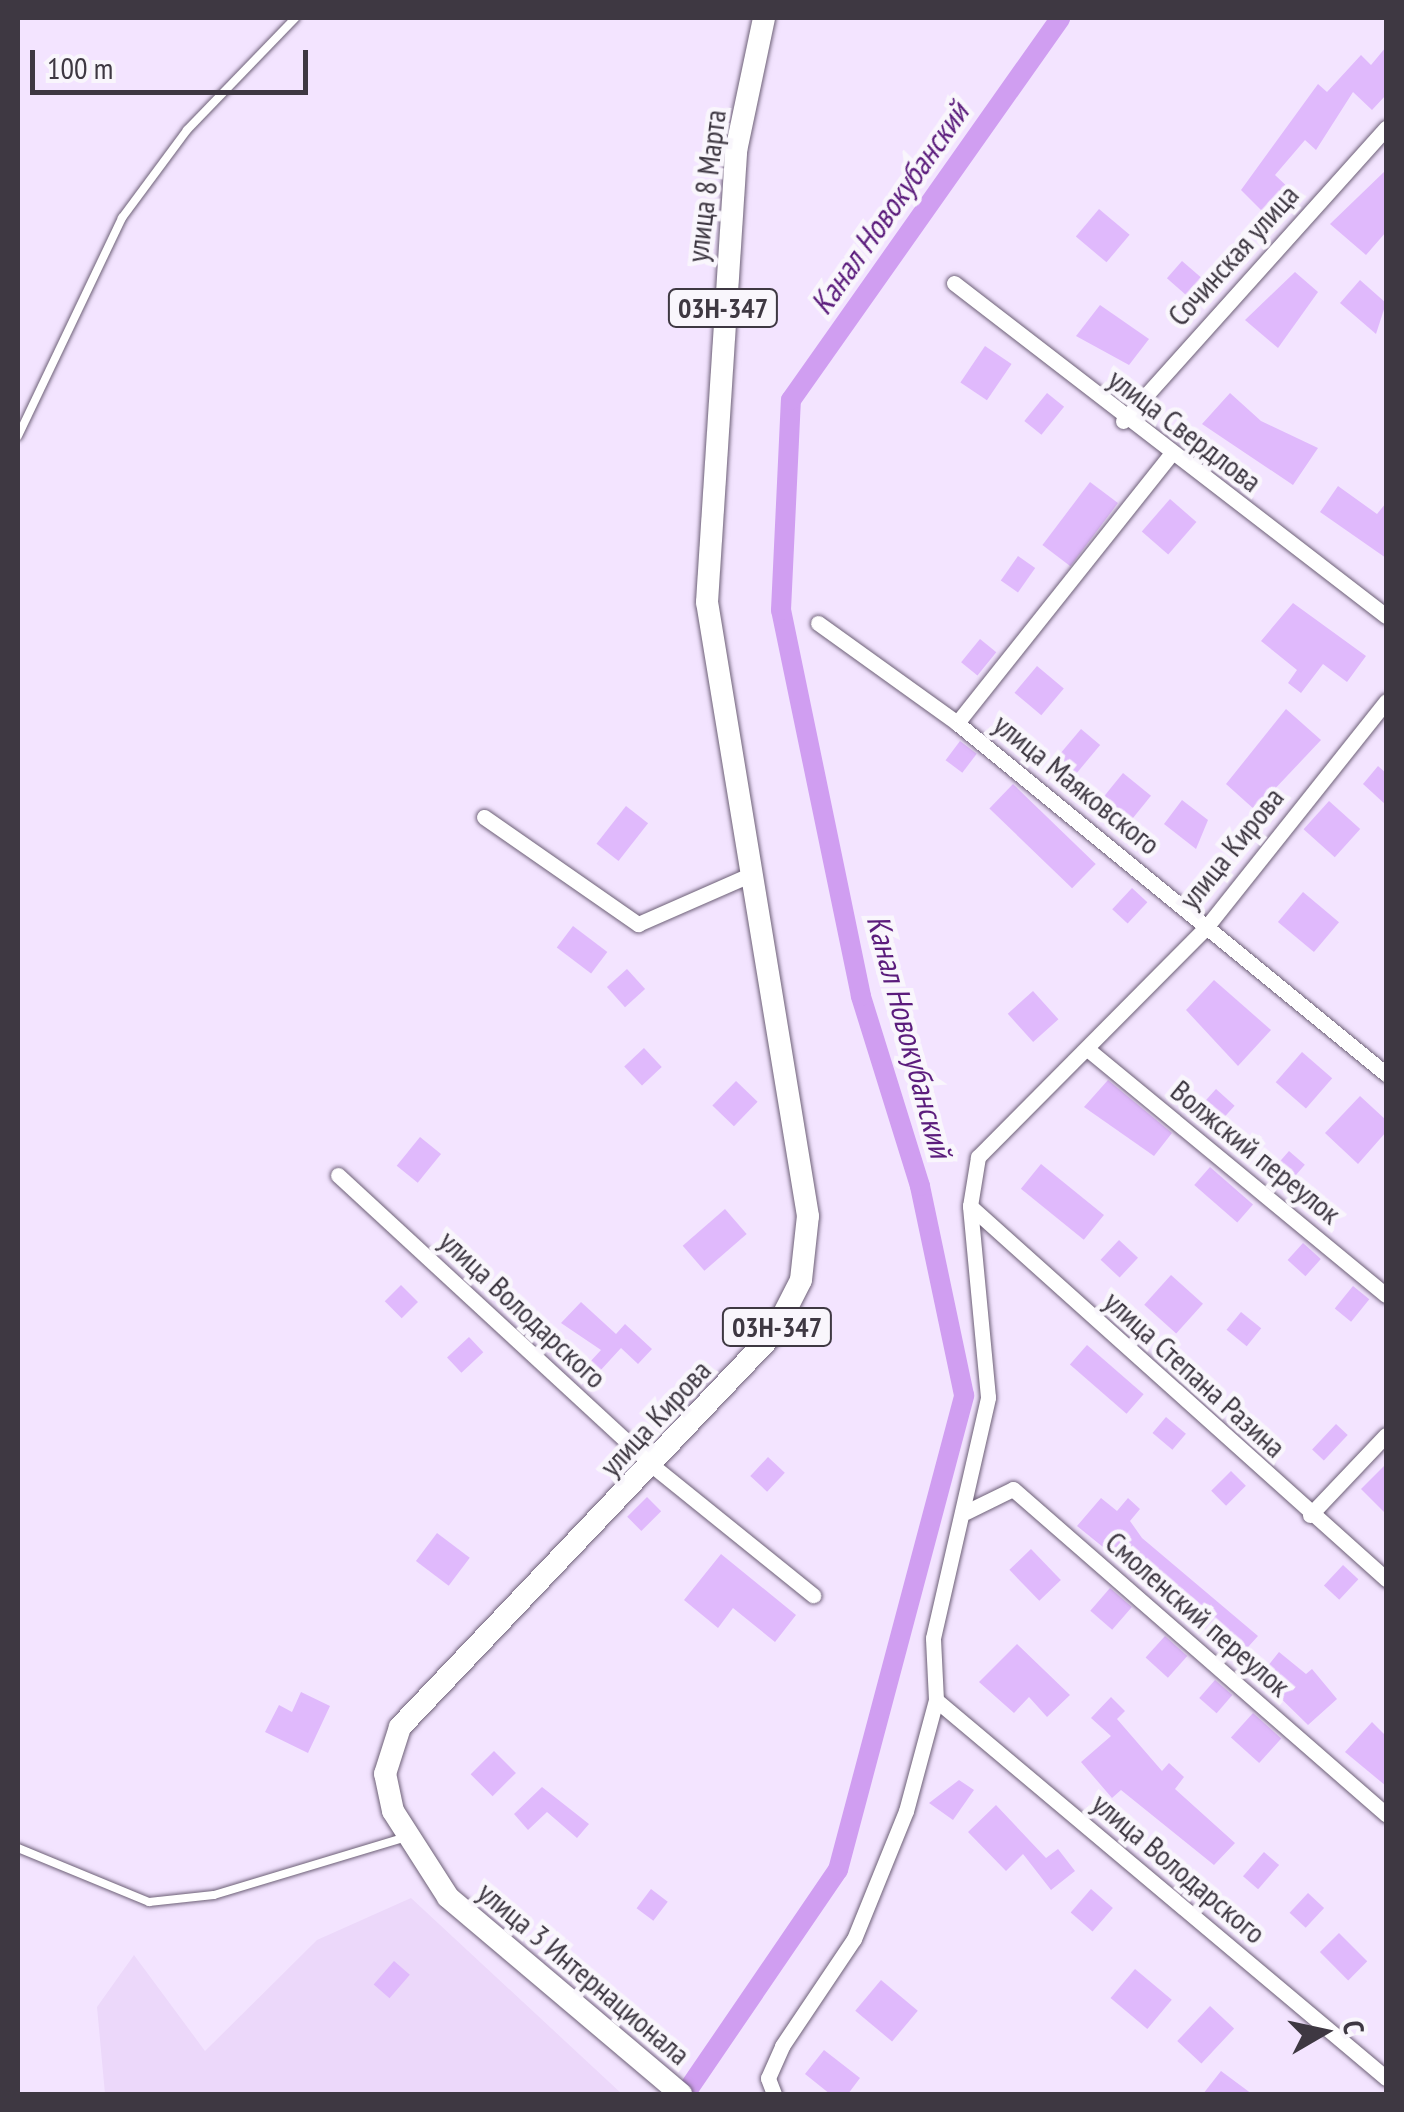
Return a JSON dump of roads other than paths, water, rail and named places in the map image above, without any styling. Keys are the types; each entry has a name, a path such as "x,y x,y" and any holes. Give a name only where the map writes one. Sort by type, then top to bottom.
{"main road":[{"name":"улица 8 Марта","path":"707,602 736,151 764,18"},
{"name":"улица Кирова","path":"448,1898 408,1837 385,1774 400,1726 652,1466 774,1333 801,1280 808,1216 707,602"},
{"name":"улица 3 Интернационала","path":"448,1898 549,1990 681,2094"}],"street":[{"name":"Сочинская улица","path":"1123,421 1386,128"},
{"name":"улица Свердлова","path":"954,283 1123,421 1172,453 1386,616"},
{"path":"957,723 1172,453"},
{"name":"улица Маяковского","path":"818,623 957,723 1386,1074"},
{"name":"улица Кирова","path":"774,2094 768,2078 782,2046 854,1939 906,1810 936,1700 934,1638 966,1512 988,1396 970,1206 978,1157 1007,1118 1091,1052 1208,925 1386,701"},
{"path":"484,818 638,924 752,874"},
{"name":"Волжский переулок","path":"1091,1052 1386,1295"},
{"name":"улица Володарского","path":"338,1175 652,1466 813,1595"},
{"name":"улица Степана Разина","path":"970,1206 1310,1515 1386,1579"},
{"path":"1310,1515 1386,1435"},
{"name":"Смоленский переулок","path":"966,1512 1014,1489 1386,1814"},
{"name":"улица Володарского","path":"936,1700 1386,2078"}],"lane":[{"path":"18,436 122,218 187,130 296,18"},
{"path":"18,1848 150,1902 214,1895 408,1837"}],"waterway":[{"name":"Канал Новокубанский","path":"685,2094 838,1870 964,1395 920,1186 861,996 781,610 791,400 1060,18"}]}
